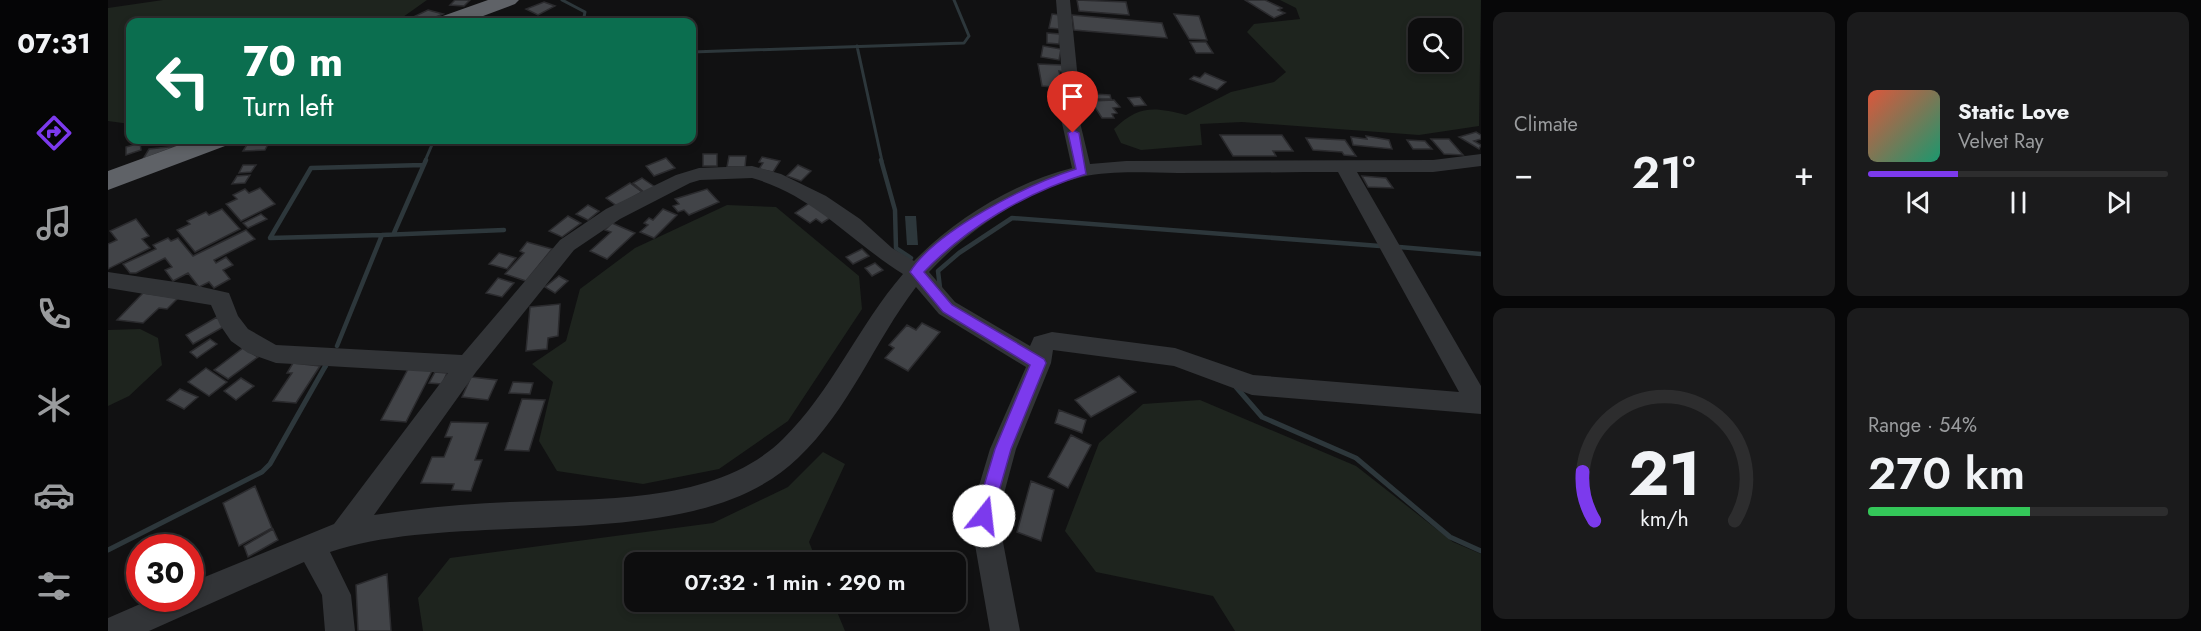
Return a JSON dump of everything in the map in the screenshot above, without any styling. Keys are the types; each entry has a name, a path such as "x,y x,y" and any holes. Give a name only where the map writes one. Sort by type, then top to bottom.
{"highway":[{"path":"459,18 508,0"},
{"path":"108,182 206,144"}],"street":[{"path":"1063,0 1071,90 1069,114 1082,171"},
{"path":"204,592 343,535 435,520 646,505 702,495 747,480 785,454 827,406 916,272 934,254 1016,198 1052,180 1082,171 1138,166 1433,166 1481,160"},
{"path":"1344,166 1472,393 1481,404"},
{"path":"343,535 468,365 567,245 613,214 682,179 699,174 752,172 774,178 819,201 853,224 885,253 916,272 947,308 1041,353"},
{"path":"108,280 221,299 223,310 237,336 260,350 276,354 468,365"},
{"path":"1005,631 984,516 1003,449 1041,353 1052,341 1175,357 1252,385 1481,404"},
{"path":"310,547 337,590 341,605 340,631"},
{"path":"114,631 158,612"}],"shaded area":[{"path":"163,0 427,0 402,18 126,18 126,123 108,121 108,8"},
{"path":"1280,0 1481,0 1479,126 1419,135 1242,122 1200,124 1202,145 1141,150 1121,143 1114,129 1139,112 1165,110 1186,115 1231,92 1274,82 1286,72 1247,32 1254,24 1300,19 1296,8"},
{"path":"727,205 776,207 859,276 862,309 788,421 719,469 643,484 557,471 539,441 553,382 532,364 566,341 580,289 635,248"},
{"path":"905,216 916,216 918,245 907,245"},
{"path":"140,329 158,338 162,365 129,396 108,406 108,330"},
{"path":"1200,400 1356,466 1453,542 1481,554 1481,631 1235,631 1213,596 1096,572 1065,531 1099,443 1143,404"},
{"path":"823,452 845,464 809,542 813,552 624,552 624,612 837,612 845,631 423,631 418,598 450,558 713,523 788,487"}],"building":[{"path":"455,0 470,0 464,6 450,5"},
{"path":"1077,0 1126,2 1129,15 1079,11"},
{"path":"1245,0 1265,0 1282,8 1278,10 1285,13 1274,18"},
{"path":"544,2 555,6 538,15 526,9"},
{"path":"428,10 443,14 434,18 411,18"},
{"path":"1052,14 1060,15 1060,29 1049,28"},
{"path":"1174,14 1199,16 1207,40 1189,39"},
{"path":"1072,15 1162,23 1167,38 1074,30"},
{"path":"1047,33 1060,34 1059,44 1047,43"},
{"path":"1190,42 1206,42 1213,53 1196,53"},
{"path":"1043,46 1061,49 1059,60 1041,57"},
{"path":"1038,64 1062,65 1063,72 1059,71 1063,88 1042,86"},
{"path":"1205,73 1226,82 1217,90 1190,79 1194,76 1200,78"},
{"path":"1077,93 1110,95 1111,99 1079,99"},
{"path":"1140,97 1146,105 1134,106 1128,98"},
{"path":"1114,100 1120,107 1113,108 1117,113 1112,114 1114,118 1102,118 1091,101"},
{"path":"1476,132 1481,135 1481,139 1474,141 1481,145 1479,149 1459,137"},
{"path":"1220,135 1282,135 1293,151 1273,151 1276,156 1233,156"},
{"path":"1366,136 1389,140 1392,149 1353,145 1351,137 1367,139"},
{"path":"1306,138 1345,140 1356,156 1344,155 1342,152 1313,150"},
{"path":"1431,139 1449,139 1463,155 1444,154"},
{"path":"1407,140 1425,141 1432,149 1413,149"},
{"path":"140,144 141,150 126,155 126,147"},
{"path":"247,144 268,144 265,150 243,151"},
{"path":"178,146 143,159 149,149"},
{"path":"703,154 717,154 717,166 703,166"},
{"path":"729,156 746,156 745,167 727,167"},
{"path":"762,157 780,161 773,172 759,169 763,163 759,162"},
{"path":"666,158 675,168 654,176 646,166"},
{"path":"243,165 256,165 251,172 239,173"},
{"path":"798,165 811,171 801,181 787,176"},
{"path":"250,175 245,183 232,184 237,176"},
{"path":"1362,176 1386,178 1393,188 1368,187"},
{"path":"642,178 655,187 645,193 633,183"},
{"path":"630,183 642,192 617,206 606,198"},
{"path":"260,188 275,204 241,221 226,204 237,199 233,195 245,189 249,193"},
{"path":"707,189 719,202 689,215 684,210 678,212 673,206 679,204 675,199"},
{"path":"811,202 833,216 822,223 816,219 810,223 795,213"},
{"path":"588,205 599,211 588,220 576,214"},
{"path":"222,209 240,229 195,252 177,230 190,224 187,221 206,212 209,215"},
{"path":"663,209 677,215 654,238 640,232 648,225 644,223 649,218 653,220"},
{"path":"261,214 267,219 248,228 243,223"},
{"path":"568,216 581,223 562,237 549,231"},
{"path":"136,219 149,236 142,239 150,248 108,269 108,244 117,240 110,231"},
{"path":"612,223 635,233 607,259 590,251 611,232 605,230"},
{"path":"246,230 255,239 214,260 216,263 226,257 233,265 223,270 230,279 214,288 209,282 199,287 188,273 173,281 165,270 172,267 165,258 136,273 130,273 123,264 156,249 153,245 168,238 171,241 178,238 193,256"},
{"path":"527,242 552,249 526,281 505,274 524,253 520,251"},
{"path":"862,249 869,256 853,264 846,257"},
{"path":"499,253 516,258 507,269 489,264"},
{"path":"875,263 883,270 872,276 865,268"},
{"path":"559,276 568,281 555,293 545,287"},
{"path":"498,278 514,283 502,297 486,293"},
{"path":"143,293 178,298 167,309 159,308 143,323 117,320"},
{"path":"560,304 558,336 548,338 547,349 526,351 530,307"},
{"path":"217,317 225,326 193,344 186,335"},
{"path":"922,323 940,332 908,371 885,358 894,348 889,345 907,325 916,330"},
{"path":"210,339 217,344 197,358 190,352"},
{"path":"243,348 258,357 228,379 214,370"},
{"path":"293,363 320,366 296,403 273,401 292,373 287,373"},
{"path":"206,368 227,382 209,396 188,382"},
{"path":"408,369 432,371 406,422 381,420"},
{"path":"435,372 447,373 442,384 429,383"},
{"path":"1119,376 1136,392 1091,417 1075,400"},
{"path":"471,377 497,380 488,400 462,397"},
{"path":"241,378 254,386 236,400 224,391"},
{"path":"513,382 533,383 530,394 509,393"},
{"path":"180,389 198,397 184,409 167,400"},
{"path":"522,399 545,400 529,451 505,450"},
{"path":"1059,410 1086,420 1082,433 1055,423"},
{"path":"451,422 488,423 475,460 482,460 471,491 452,490 454,484 421,483 432,457 444,457 452,437 445,437"},
{"path":"1071,435 1091,445 1068,488 1048,477"},
{"path":"1031,481 1054,490 1041,541 1017,532"},
{"path":"255,486 272,528 239,546 223,503"},
{"path":"273,529 278,540 248,557 244,546"},
{"path":"387,574 391,631 358,631 356,585"}],"waterway":[{"path":"562,0 585,12 584,18"},
{"path":"857,47 964,43 969,36 954,0"},
{"path":"696,52 857,47"},
{"path":"857,47 882,161"},
{"path":"425,161 432,144"},
{"path":"394,233 426,160"},
{"path":"881,160 895,210 896,248 911,258"},
{"path":"382,235 270,238 311,168 423,165"},
{"path":"940,288 938,271 959,253 1012,218 1380,246"},
{"path":"382,235 504,230"},
{"path":"337,346 382,235"},
{"path":"1399,247 1481,254"},
{"path":"325,367 328,362"},
{"path":"108,550 262,472 270,464 326,365"},
{"path":"1236,387 1262,417 1356,458 1450,537 1481,551"}],"route":[{"path":"984,516 1003,449 1039,363 947,308 916,272 934,254 978,221 1052,180 1082,171 1073,133"}]}
